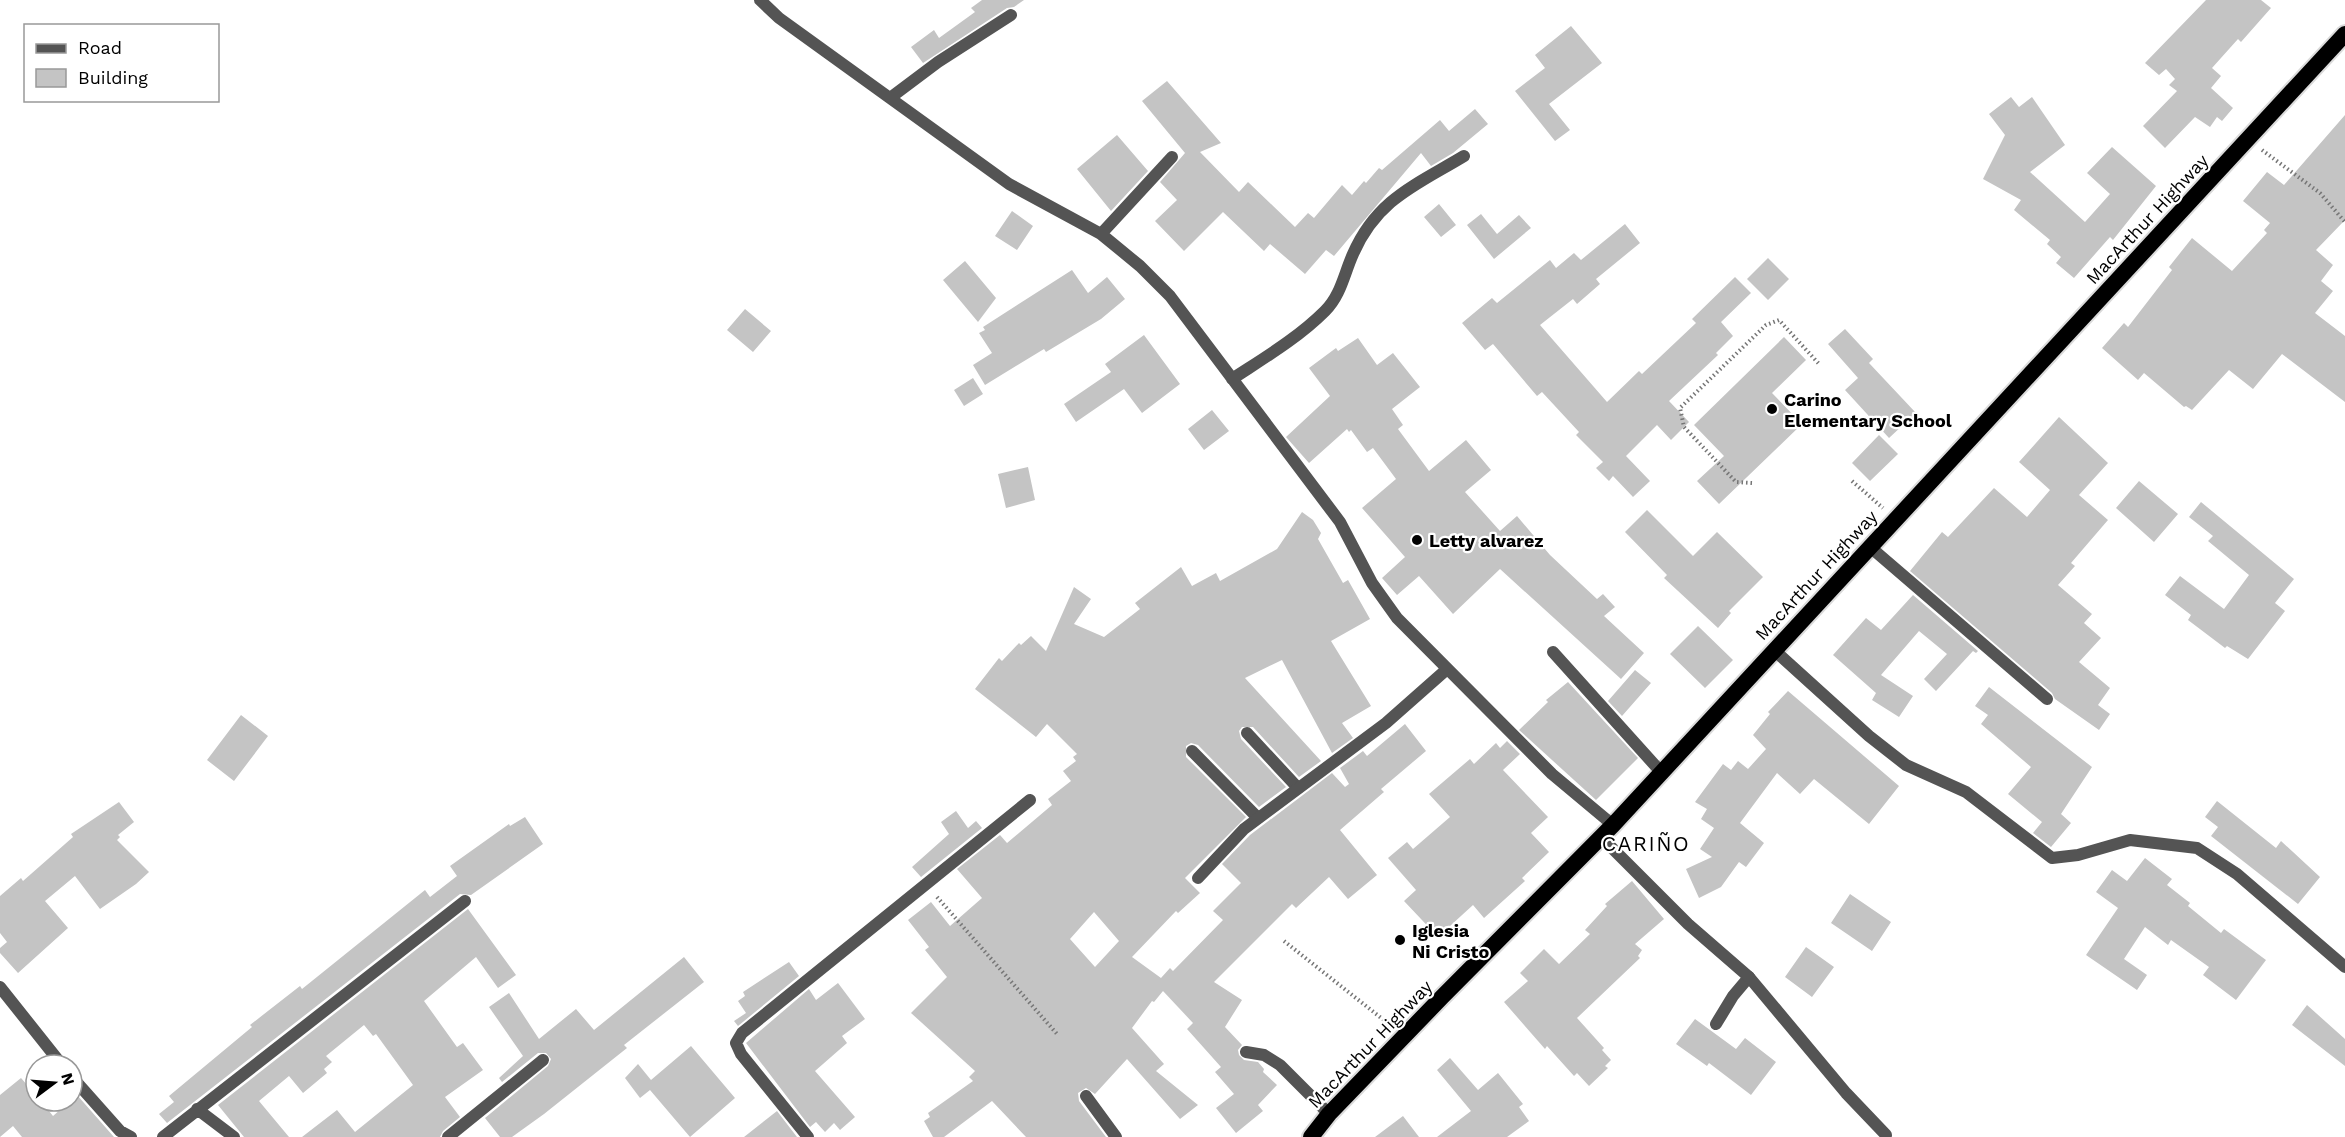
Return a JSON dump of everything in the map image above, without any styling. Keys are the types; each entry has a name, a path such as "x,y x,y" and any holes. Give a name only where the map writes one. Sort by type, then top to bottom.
{"highway":[{"name":"MacArthur Highway","path":"1311,1137 1329,1114 1404,1036 1613,825 2345,34"}],"street":[{"path":"760,0 779,18 1009,184 1101,234 1140,266 1170,296 1340,522 1372,583 1397,618 1446,670 1552,774 1613,825"},
{"path":"890,98 938,62 1011,15"},
{"path":"1232,379 1286,344 1326,311 1338,295 1353,253 1376,214 1393,198 1464,156"},
{"path":"1101,234 1172,157"},
{"path":"1869,546 2047,699"},
{"path":"1774,650 1869,736 1906,765 1966,792 2052,858 2078,855 2130,840 2197,848 2237,874 2345,967"},
{"path":"1553,651 1661,772"},
{"path":"1198,878 1244,829 1386,723 1446,670"},
{"path":"1247,733 1298,788"},
{"path":"1192,751 1258,818"},
{"path":"808,1137 736,1043 742,1033 1030,800"},
{"path":"1601,837 1688,924 1749,978 1846,1093 1886,1135"},
{"path":"163,1137 465,901"},
{"path":"1716,1024 1733,996 1749,978"},
{"path":"0,987 52,1053"},
{"path":"1246,1052 1264,1055 1280,1065 1329,1114"},
{"path":"448,1137 543,1060"},
{"path":"84,1090 120,1131 130,1137"},
{"path":"1086,1096 1116,1137"},
{"path":"197,1109 234,1137"}],"path":[{"path":"2248,139 2320,193 2345,222"},
{"path":"1752,483 1736,482 1684,428 1680,408 1766,325 1779,320 1820,365"},
{"path":"1852,481 1895,519"},
{"path":"927,885 1057,1034"},
{"path":"1284,941 1404,1036"}],"building":[{"path":"982,0 1024,0 1014,7 1007,8 923,63 911,47 934,30 939,38 975,12 971,8"},
{"path":"2206,0 2261,0 2271,8 2241,42 2238,39 2212,68 2221,76 2211,88 2233,108 2222,121 2217,117 2210,127 2195,117 2165,148 2143,126 2177,91 2169,85 2175,79 2166,69 2159,75 2145,63"},
{"path":"1571,26 1602,63 1549,104 1570,130 1555,141 1515,91 1545,68 1535,55"},
{"path":"1167,81 1221,143 1200,152 1239,192 1248,182 1295,227 1308,213 1314,218 1342,185 1352,195 1379,168 1382,170 1440,120 1449,131 1475,109 1488,124 1453,153 1431,166 1421,153 1334,256 1326,250 1305,274 1270,244 1264,251 1223,212 1184,251 1155,221 1177,200 1160,182 1185,153 1142,101"},
{"path":"2011,97 2019,107 2032,97 2065,145 2030,172 2085,222 2110,194 2087,173 2112,147 2156,186 2113,240 2110,237 2074,278 2056,263 2061,257 2047,244 2050,240 2014,210 2021,200 1983,179 2005,135 1989,114"},
{"path":"2345,115 2345,220 2316,250 2333,265 2321,281 2333,291 2315,313 2345,336 2345,402 2282,354 2253,389 2229,370 2192,410 2184,407 2144,373 2138,380 2102,348 2124,323 2128,327 2172,270 2169,267 2192,238 2232,271 2267,233 2264,230 2270,223 2243,201 2267,172 2284,185"},
{"path":"1117,135 1148,171 1111,211 1077,169"},
{"path":"1439,204 1456,225 1441,237 1424,217"},
{"path":"1012,211 1033,226 1017,250 995,236"},
{"path":"1481,214 1497,234 1519,215 1531,228 1494,259 1467,225"},
{"path":"1625,224 1640,243 1596,279 1600,284 1577,304 1573,299 1540,325 1607,402 1639,371 1642,374 1696,323 1692,319 1735,277 1751,293 1721,322 1733,336 1716,353 1718,355 1669,401 1689,422 1671,440 1657,425 1626,456 1650,481 1633,497 1613,476 1609,481 1596,468 1603,462 1576,435 1579,432 1542,392 1537,396 1493,344 1485,350 1462,323 1492,298 1497,303 1550,260 1556,268 1574,253 1581,260"},
{"path":"1768,258 1789,279 1768,300 1747,279"},
{"path":"965,261 996,298 978,322 943,280"},
{"path":"1072,270 1088,293 1107,277 1125,299 1101,319 1046,352 1044,349 985,385 973,365 992,353 979,333 985,330 983,327"},
{"path":"745,309 771,331 753,352 727,330"},
{"path":"1845,329 1873,359 1869,363 1916,413 1889,438 1845,390 1858,378 1828,344"},
{"path":"1144,335 1180,384 1142,413 1124,389 1076,422 1064,404 1111,372 1105,364"},
{"path":"1784,337 1806,360 1772,393 1802,424 1719,504 1697,481 1724,456 1694,425"},
{"path":"1358,338 1377,365 1393,353 1420,387 1392,409 1403,425 1398,429 1429,471 1466,440 1491,470 1465,492 1500,531 1517,516 1550,555 1597,599 1603,594 1615,607 1604,616 1644,653 1621,679 1500,569 1453,614 1419,576 1397,595 1382,578 1405,557 1362,508 1396,479 1373,448 1367,452 1351,430 1349,432 1347,429 1309,463 1286,437 1330,396 1309,368 1336,348 1338,351"},
{"path":"973,378 983,394 964,406 954,390"},
{"path":"1212,410 1229,431 1204,450 1188,429"},
{"path":"2059,417 2108,463 2079,495 2108,520 2071,563 2075,566 2058,585 2092,614 2084,623 2101,638 2079,662 2110,688 2098,705 2110,714 2099,730 2055,699 2052,693 1910,571 1942,532 1948,537 1994,488 2027,517 2050,490 2019,462"},
{"path":"1879,435 1898,454 1870,481 1852,463"},
{"path":"1028,467 1035,500 1006,508 998,474"},
{"path":"2139,481 2178,514 2154,542 2116,508"},
{"path":"2201,502 2294,579 2275,603 2285,611 2248,659 2227,646 2225,648 2188,620 2191,615 2165,595 2180,576 2224,609 2249,575 2208,541 2213,536 2189,517"},
{"path":"1647,510 1693,556 1717,532 1763,577 1729,611 1731,613 1718,628 1664,578 1667,575 1625,532"},
{"path":"1302,512 1313,520 1321,533 1318,539 1343,583 1348,580 1370,619 1331,641 1371,706 1342,723 1353,738 1332,753 1282,660 1245,678 1321,761 1299,777 1253,727 1242,727 1239,731 1241,739 1286,787 1259,807 1198,745 1191,743 1186,746 1186,757 1246,817 1185,878 1200,893 1178,913 1176,911 1132,957 1161,978 1170,968 1173,971 1223,920 1213,911 1241,883 1222,864 1250,835 1332,773 1345,787 1349,784 1340,768 1363,751 1367,756 1405,724 1426,751 1381,789 1384,792 1340,830 1377,875 1348,899 1329,877 1296,908 1292,904 1214,982 1242,1000 1225,1027 1242,1045 1238,1050 1239,1055 1244,1060 1258,1062 1264,1069 1263,1072 1277,1085 1258,1105 1263,1111 1236,1133 1216,1108 1234,1094 1215,1072 1221,1067 1187,1029 1193,1023 1163,991 1154,1002 1152,1001 1132,1028 1164,1064 1156,1071 1198,1105 1180,1119 1127,1059 1095,1094 1086,1088 1078,1093 1079,1101 1106,1137 1026,1137 992,1101 944,1137 933,1137 924,1121 930,1117 928,1113 973,1081 969,1077 975,1071 911,1013 947,977 925,950 929,947 908,920 931,902 950,926 982,898 957,869 1000,835 1007,843 1052,805 1048,799 1071,781 1063,771 1076,761 1073,757 1077,754 1047,724 1036,737 975,689 999,658 1002,661 1019,643 1021,645 1031,636 1046,651 1074,587 1091,599 1074,624 1104,637 1140,609 1135,603 1181,567 1192,586 1216,573 1220,581 1277,549","holes":["1094,912 1119,941 1095,967 1070,939"]},
{"path":"1913,595 1978,651 1976,653 1973,651 1936,691 1924,679 1947,654 1919,631 1881,675 1913,696 1899,717 1872,700 1876,693 1833,655 1866,618 1881,630"},
{"path":"1698,626 1733,660 1705,688 1670,654"},
{"path":"1635,670 1651,683 1622,716 1608,701"},
{"path":"1568,682 1638,758 1596,800 1519,730 1548,702 1546,700"},
{"path":"1989,687 2092,767 2061,814 2071,823 2051,847 2033,833 2042,822 2008,794 2031,767 1981,724 1988,715 1975,706"},
{"path":"1788,691 1899,786 1869,824 1814,779 1800,794 1777,773 1740,823 1764,843 1746,867 1739,862 1721,887 1699,898 1686,869 1712,857 1700,849 1714,828 1701,819 1707,809 1695,802 1723,764 1731,770 1738,761 1748,769 1766,749 1753,735 1770,714 1768,712"},
{"path":"241,715 268,736 234,781 207,760"},
{"path":"1507,741 1520,754 1503,770 1548,817 1531,833 1549,852 1522,878 1525,881 1484,918 1473,905 1438,937 1404,901 1416,890 1388,858 1407,842 1413,849 1450,817 1429,794 1470,759 1474,764 1496,743 1500,748"},
{"path":"2217,801 2276,848 2281,841 2320,877 2298,904 2211,836 2218,827 2205,817"},
{"path":"119,802 134,822 118,835 120,837 117,840 149,872 100,909 75,876 45,901 68,928 18,973 0,953 0,948 7,942 0,933 0,896 21,878 23,881 73,837 71,834"},
{"path":"956,811 968,828 976,821 982,828 921,877 912,867 949,834 941,822"},
{"path":"525,817 543,844 471,895 460,894 167,1123 159,1114 174,1102 169,1096 252,1027 250,1025 300,986 302,989 425,890 430,897 457,876 450,866 509,824 510,826"},
{"path":"2145,858 2172,879 2167,885 2190,903 2188,906 2221,933 2224,929 2266,960 2236,1000 2203,975 2209,967 2171,940 2168,945 2145,927 2124,959 2147,975 2137,990 2086,955 2118,908 2096,892 2112,870 2127,881"},
{"path":"1632,881 1664,919 1635,944 1642,950 1638,956 1640,958 1577,1018 1604,1048 1602,1050 1611,1060 1605,1066 1608,1068 1589,1086 1577,1073 1574,1076 1547,1046 1545,1049 1504,1002 1528,981 1520,973 1544,949 1559,964 1590,934 1585,930 1607,906 1605,904"},
{"path":"1850,894 1891,922 1872,951 1831,923"},
{"path":"468,909 516,975 498,988 476,957 424,1001 457,1047 463,1043 483,1070 445,1097 460,1117 443,1131 440,1137 302,1137 337,1110 355,1132 413,1085 376,1034 373,1036 364,1025 326,1056 332,1062 324,1069 327,1073 303,1093 289,1076 259,1101 289,1137 244,1137 218,1105"},
{"path":"1806,947 1834,967 1812,997 1785,977"},
{"path":"684,957 704,982 624,1045 627,1048 544,1114 512,1137 500,1137 485,1118 548,1066 551,1059 546,1053 538,1053 502,1082 499,1078 523,1056 489,1007 509,993 539,1039 576,1009 594,1030"},
{"path":"789,962 799,976 738,1026 734,1021 746,1013 738,1001 745,996 743,992"},
{"path":"838,983 865,1019 842,1036 847,1043 815,1071 855,1117 840,1130 834,1123 825,1132 816,1122 810,1127 746,1043 809,989 816,1000"},
{"path":"2307,1005 2345,1039 2345,1066 2292,1025"},
{"path":"1695,1019 1736,1049 1745,1038 1776,1062 1751,1095 1709,1063 1707,1066 1676,1044"},
{"path":"691,1046 735,1098 690,1137 650,1090 640,1098 625,1078 638,1064 651,1080"},
{"path":"1450,1058 1478,1090 1498,1073 1523,1104 1519,1107 1529,1121 1507,1137 1437,1137 1471,1111 1437,1070"},
{"path":"21,1078 24,1081 24,1113 51,1113 53,1116 56,1113 84,1113 84,1103 114,1137 22,1137 13,1126 0,1137 0,1095"},
{"path":"777,1111 797,1137 744,1137"},
{"path":"1403,1116 1419,1137 1375,1137"}],"place":[{"name":"Carino Elementary School","path":"1772,409"},
{"name":"Letty alvarez","path":"1417,540"},
{"name":"Iglesia Ni Cristo","path":"1400,940"}],"district":[{"name":"CARIÑO","path":"1646,843"}]}
